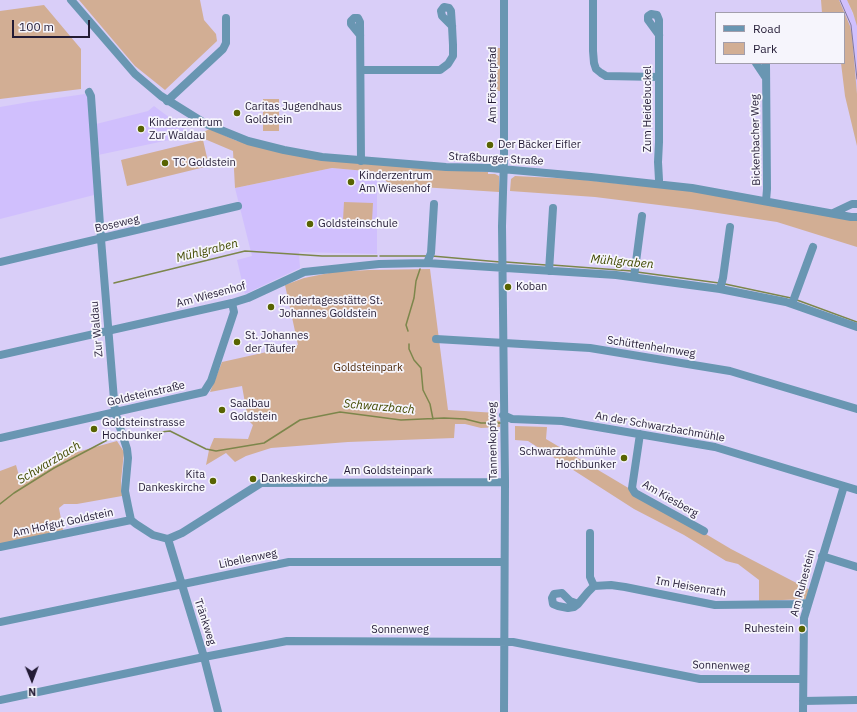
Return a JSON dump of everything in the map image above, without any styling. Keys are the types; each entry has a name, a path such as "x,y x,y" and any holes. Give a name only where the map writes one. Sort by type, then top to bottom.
{"street":[{"name":"Straßburger Straße","path":"71,0 134,74 167,101 206,124 248,141 303,154 446,167 504,169 692,188 857,217"},
{"name":"Am Försterpfad","path":"504,0 504,169"},
{"path":"593,0 593,50 596,69 606,76 659,77"},
{"path":"167,101 223,49 226,43 226,18"},
{"path":"361,70 440,70 448,64 453,56 452,26"},
{"path":"360,35 361,160"},
{"name":"Zum Heidebuckel","path":"659,35 659,184"},
{"name":"Bickenbacher Weg","path":"757,64 766,78"},
{"name":"Bickenbacher Weg","path":"766,64 768,189 766,200"},
{"name":"Zur Waldau","path":"89,92 91,96 115,412 128,458 125,491 131,520"},
{"name":"Tannenkopfweg","path":"504,169 502,226 503,415 505,482 504,712"},
{"path":"427,263 431,253 434,204"},
{"path":"832,213 852,204 857,204"},
{"name":"Boseweg","path":"0,262 238,206"},
{"path":"549,267 553,208"},
{"path":"634,274 642,216"},
{"path":"721,285 724,278 730,227"},
{"path":"794,301 813,247"},
{"name":"Am Wiesenhof","path":"0,355 232,303 248,298 304,272 372,265 427,263 503,268 549,267 616,275 634,274 721,285 794,301 857,327"},
{"name":"Goldsteinstraße","path":"0,438 200,393 207,389 234,312 232,303"},
{"name":"Schüttenhelmweg","path":"436,339 590,348 730,371 857,409"},
{"name":"An der Schwarzbachmühle","path":"503,415 512,419 562,421 721,448 857,490"},
{"name":"Am Kiesberg","path":"640,434 632,488 635,493 704,532"},
{"name":"Am Goldsteinpark","path":"168,539 182,533 261,483 505,482"},
{"name":"Am Ruhestein","path":"803,712 804,618 844,486"},
{"path":"131,520 153,535 168,539"},
{"name":"Am Hofgut Goldstein","path":"0,547 131,520"},
{"path":"578,604 594,586 590,577 590,533"},
{"name":"Tränkweg","path":"168,539 204,657 218,712"},
{"path":"822,556 857,567"},
{"name":"Libellenweg","path":"0,622 289,562 504,562"},
{"name":"Im Heisenrath","path":"594,586 611,585 625,587 715,605 808,603"},
{"name":"Sonnenweg","path":"0,700 288,641 513,642 700,679 803,679"},
{"path":"803,701 857,700"}],"shaded area":[{"path":"839,0 847,0 857,24 857,94 852,35"},
{"path":"85,94 88,97 94,195 0,219 0,107"},
{"name":"Kinderzentrum Zur Waldau","path":"154,106 193,135 98,155 96,124 148,111"},
{"name":"Goldsteinschule","path":"332,168 377,172 377,254 299,252 300,268 245,294 237,260 252,256 235,188"}],"green space":[{"path":"79,0 200,0 204,20 216,34 217,41 165,90 135,66"},
{"path":"821,0 839,0 844,12 822,12"},
{"path":"847,0 857,0 857,26 853,13"},
{"path":"44,5 81,49 81,89 0,99 0,11"},
{"path":"845,14 852,35 857,94 857,146 845,96 841,64 845,64"},
{"path":"492,48 500,48 501,91 492,91"},
{"path":"263,99 279,99 279,131 263,131"},
{"path":"210,129 237,141 413,167 488,172 488,174 495,174 499,176 499,192 390,185 377,172 332,168 235,188 233,151 200,137 201,133"},
{"name":"TC Goldstein","path":"203,140 209,166 127,186 121,160"},
{"path":"515,176 575,179 691,191 857,221 857,247 777,222 595,197 510,191 511,179"},
{"path":"344,202 373,203 372,221 343,220"},
{"name":"Goldsteinpark","path":"430,269 448,410 497,413 497,420 500,421 500,427 481,428 465,424 455,424 454,438 348,442 271,448 246,456 235,462 226,453 206,465 209,450 214,438 248,439 253,425 248,420 242,386 210,392 222,362 298,345 285,285 304,278 334,272"},
{"path":"515,426 547,427 546,439 731,549 810,590 806,599 759,601 759,580 738,564 726,561 684,535 634,509 528,441 515,440"},
{"path":"117,441 124,452 121,481 122,496 77,504 64,504 59,508 63,530 0,545 0,471 16,465 20,479 70,454"}],"waterway":[{"name":"Mühlgraben","path":"114,283 245,251 322,256 377,256"},
{"name":"Mühlgraben","path":"380,256 426,256"},
{"name":"Mühlgraben","path":"432,256 500,262"},
{"name":"Mühlgraben","path":"506,262 546,265"},
{"name":"Mühlgraben","path":"552,265 632,271"},
{"path":"408,331 406,325 414,298 416,281 420,269"},
{"name":"Mühlgraben","path":"637,272 719,283"},
{"name":"Mühlgraben","path":"725,284 791,298"},
{"name":"Mühlgraben","path":"797,300 857,322"},
{"path":"409,344 409,349 414,360 421,368 423,390 430,404 433,419"},
{"name":"Schwarzbach","path":"125,436 170,431 206,449 216,451 264,443 300,420 340,412 401,420 444,418 465,419 481,423 501,423"},
{"name":"Schwarzbach","path":"0,504 14,493 54,468 113,437 120,436"}],"tram line":[{"path":"840,0 851,25 857,79"}],"place":[{"name":"Caritas Jugendhaus Goldstein","path":"237,113"},
{"name":"Kinderzentrum Zur Waldau","path":"141,129"},
{"name":"Der Bäcker Eifler","path":"490,145"},
{"name":"TC Goldstein","path":"165,163"},
{"name":"Kinderzentrum Am Wiesenhof","path":"351,182"},
{"name":"Goldsteinschule","path":"310,224"},
{"name":"Koban","path":"508,287"},
{"name":"Kindertagesstätte St. Johannes Goldstein","path":"271,307"},
{"name":"St. Johannes der Täufer","path":"237,342"},
{"name":"Saalbau Goldstein","path":"222,410"},
{"name":"Goldsteinstrasse Hochbunker","path":"94,429"},
{"name":"Schwarzbachmühle Hochbunker","path":"624,458"},
{"name":"Dankeskirche","path":"253,479"},
{"name":"Kita Dankeskirche","path":"213,481"},
{"name":"Ruhestein","path":"802,629"}]}
